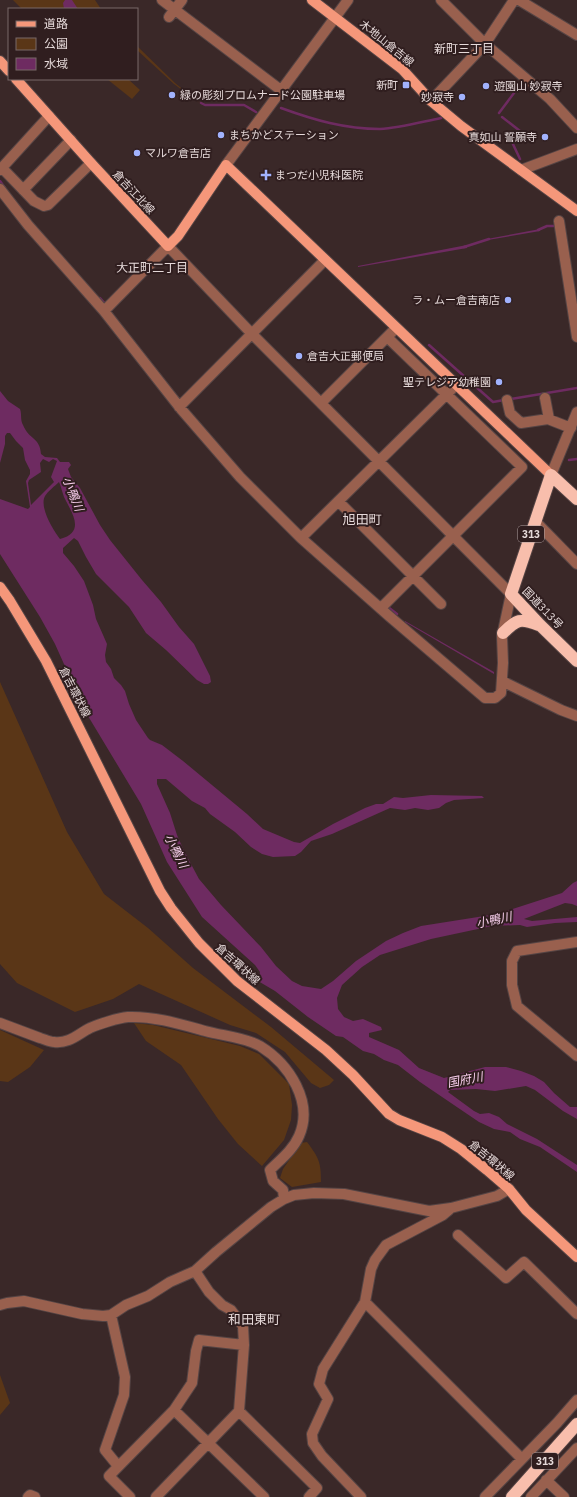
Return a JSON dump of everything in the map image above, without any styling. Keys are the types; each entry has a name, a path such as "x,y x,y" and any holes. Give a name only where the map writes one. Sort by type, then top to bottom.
{"highway":[{"path":"551,475 577,499"},
{"name":"国道313号","path":"551,475 511,594 577,661"},
{"path":"503,633 517,621 524,619 540,625"},
{"name":"313","path":"512,1497 577,1424"}],"main road":[{"name":"木地山倉吉線","path":"312,0 402,69 431,101 461,126 577,211"},
{"path":"0,61 8,71"},
{"name":"倉吉江北線","path":"17,80 91,164 168,246"},
{"path":"168,246 178,236 226,165 551,475"},
{"name":"倉吉環状線","path":"0,587 10,601 46,662 160,891 171,908 199,943 237,981 326,1050 353,1075 389,1114 399,1120 442,1137 461,1149 509,1190 526,1210 577,1257"}],"street":[{"path":"162,0 172,14 282,91"},
{"path":"172,14 182,0"},
{"path":"226,165 348,0"},
{"path":"441,0 485,44 550,99 577,128"},
{"path":"431,101 485,44 514,0"},
{"path":"519,0 577,35"},
{"path":"49,116 1,169 34,201 44,206 48,205 91,164"},
{"path":"23,190 71,140"},
{"path":"521,170 577,149"},
{"path":"0,189 28,225 104,311 179,407 240,477 301,538 485,698 495,698 501,693 503,633 511,594 252,334 168,246 104,311"},
{"path":"560,221 577,337"},
{"path":"179,407 325,260"},
{"path":"321,403 396,328"},
{"path":"380,608 413,577 522,467 387,337"},
{"path":"301,538 457,384"},
{"path":"545,398 549,419"},
{"path":"507,400 510,412 521,423 549,419 571,428"},
{"path":"551,475 577,412"},
{"path":"339,502 441,604"},
{"path":"535,521 577,564"},
{"path":"502,681 561,710 577,716"},
{"path":"577,942 517,951 512,961 512,985 517,1006 577,1056"},
{"path":"0,1023 54,1042 67,1042 90,1028 126,1017 146,1017 244,1040 260,1046 287,1068 302,1100 304,1113 302,1128 298,1137 292,1148 270,1170 273,1181 283,1190 284,1199"},
{"path":"0,1305 24,1301 82,1314 103,1316 111,1315 126,1305 148,1296 170,1282 195,1271 271,1207 294,1195 329,1193 344,1194 429,1211 451,1208 497,1196 509,1190"},
{"path":"361,1497 322,1456 313,1443 312,1434 328,1399 319,1384 323,1369 365,1302 371,1269 375,1260 386,1245 443,1215 451,1208"},
{"path":"458,1235 506,1278 524,1262 577,1314"},
{"path":"156,1497 239,1411 244,1345 243,1326 231,1310 222,1305 209,1292 195,1271"},
{"path":"365,1302 522,1459"},
{"path":"111,1315 125,1377 124,1395 105,1450 118,1466"},
{"path":"130,1497 109,1476 174,1410 192,1383 199,1340 244,1345"},
{"path":"485,1497 577,1400"},
{"path":"174,1410 209,1442 264,1497"},
{"path":"239,1411 317,1488 309,1497"},
{"path":"531,1497 577,1448"},
{"path":"546,1480 564,1497"},
{"path":"28,1497 30,1495 35,1497"}],"green space":[{"path":"13,0 95,0 100,8 21,8"},
{"path":"138,47 175,83 201,104 174,84 138,51"},
{"path":"108,80 129,80 140,90 132,99"},
{"path":"0,682 67,832 104,894 148,928 193,968 271,1027 334,1080 329,1085 320,1088 311,1083 285,1052 256,1033 230,1025 139,984 113,999 75,1012 17,983 0,964"},
{"path":"134,1023 153,1025 240,1046 259,1054 289,1084 292,1105 291,1120 284,1140 262,1166 238,1144 218,1119 181,1065 146,1041"},
{"path":"0,1030 44,1050 30,1067 8,1082 0,1081"},
{"path":"307,1142 318,1160 321,1182 292,1187 280,1178 283,1169 301,1143"},
{"path":"0,1375 10,1403 0,1415"}],"water":[{"path":"65,0 72,0 77,8 64,8 63,3"},
{"path":"540,229 540,231 487,239"},
{"path":"467,245 467,248 358,267 358,266"},
{"path":"0,391 8,401 20,409 21,419 25,430 39,444 41,454 45,457 57,458 60,462 69,462 71,465 68,469 71,477 80,488 100,525 110,540 194,644 210,676 211,682 208,684 204,684 197,680 146,633 129,607 96,574 78,541 74,538 63,548 63,553 84,581 93,605 96,619 107,644 105,655 106,662 111,669 114,678 125,691 136,720 150,740 162,745 183,761 263,829 300,843 365,808 376,804 383,804 394,797 403,798 431,795 482,796 484,798 454,800 439,808 428,810 415,808 405,810 390,808 332,834 311,841 295,856 273,857 262,854 251,847 235,832 210,814 205,808 192,801 166,779 157,779 157,784 170,813 177,835 199,879 221,905 261,947 276,966 292,981 302,986 321,989 333,981 356,961 386,941 403,933 421,926 497,914 562,893 577,881 577,906 565,903 524,919 532,921 577,917 577,922 527,927 520,925 492,926 431,939 380,955 362,967 342,985 337,998 338,1009 344,1017 353,1021 363,1019 381,1027 382,1030 369,1033 369,1037 399,1050 419,1068 444,1078 485,1067 506,1067 534,1076 544,1082 570,1107 577,1107 577,1119 563,1111 535,1090 526,1086 495,1091 476,1089 450,1090 448,1092 474,1111 480,1114 489,1113 499,1117 507,1124 537,1139 577,1165 577,1172 540,1147 520,1139 510,1132 494,1129 479,1122 420,1082 398,1065 384,1060 374,1054 363,1051 343,1037 336,1036 308,1017 275,991 258,981 260,972 255,965 202,917 167,862 141,804 85,711 55,644 40,617 0,554 0,499 28,509 30,507 26,481 30,474 30,470 25,460 23,448 10,433 7,433 5,436 5,444 0,463","holes":["43,459 49,462 53,459 57,461 51,477 54,482 31,505 28,483 29,480 41,472 40,463","59,482 75,521 73,532 60,539 45,512 44,506 46,494"]},
{"path":"405,622 494,672 494,674"}],"waterway":[{"path":"499,113 523,81"},
{"path":"201,103 205,105 244,105 256,112"},
{"path":"281,108 342,126 367,129 380,129 410,125 441,118"},
{"path":"502,117 520,131 512,142 520,159"},
{"path":"0,181 5,188"},
{"path":"538,230 547,226 557,226"},
{"path":"464,247 489,239"},
{"path":"100,298 107,306"},
{"path":"429,345 493,402 504,400"},
{"path":"511,399 577,388"},
{"path":"569,460 577,459"},
{"path":"388,607 397,614"}],"place":[{"name":"新町","path":"406,85"},
{"name":"遊園山 妙寂寺","path":"486,86"},
{"name":"緑の彫刻プロムナード公園駐車場","path":"172,95"},
{"name":"妙寂寺","path":"462,97"},
{"name":"まちかどステーション","path":"221,135"},
{"name":"真如山 誓願寺","path":"545,137"},
{"name":"マルワ倉吉店","path":"137,153"},
{"name":"まつだ小児科医院","path":"266,175"},
{"name":"ラ・ムー倉吉南店","path":"508,300"},
{"name":"倉吉大正郵便局","path":"299,356"},
{"name":"聖テレジア幼稚園","path":"499,382"}],"district":[{"name":"新町三丁目","path":"464,49"},
{"name":"大正町二丁目","path":"152,268"},
{"name":"旭田町","path":"362,519"},
{"name":"和田東町","path":"254,1319"}],"water label":[{"name":"小鴨川","path":"73,494"},
{"name":"小鴨川","path":"176,851"},
{"name":"小鴨川","path":"494,920"},
{"name":"国府川","path":"465,1080"}]}
